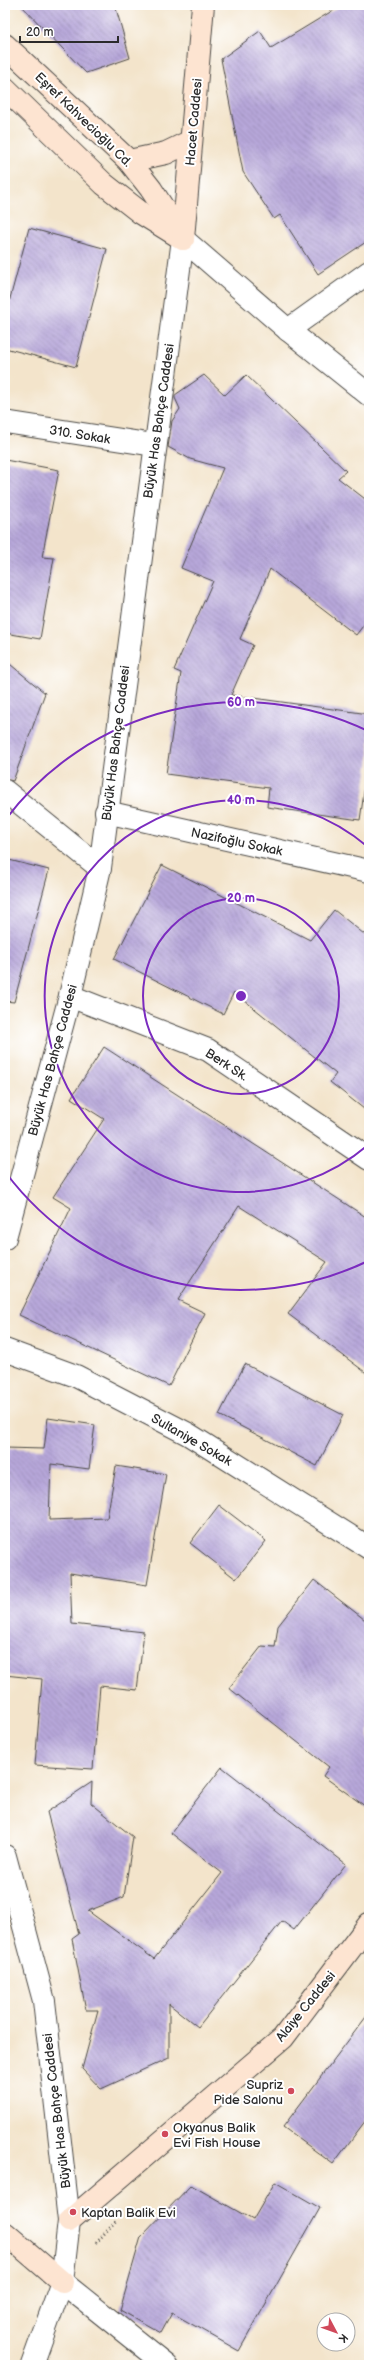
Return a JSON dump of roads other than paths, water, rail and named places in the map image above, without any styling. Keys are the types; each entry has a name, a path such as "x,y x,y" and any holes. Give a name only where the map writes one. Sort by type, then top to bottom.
{"street":[{"name":"Hacet Caddesi","path":"183,239 203,5"},
{"name":"Eşref Kahvecioğlu Cd.","path":"5,45 129,161 151,190 183,239"},
{"name":"Eşref Kahvecioğlu Cd.","path":"5,88 104,184 141,213 183,239 288,330 369,395"},
{"path":"129,161 166,154 191,141"},
{"name":"Büyük Has Bahçe Caddesi","path":"5,1238 70,996 100,868 154,445 183,239"},
{"path":"288,330 369,272"},
{"name":"310. Sokak","path":"5,422 154,445"},
{"path":"5,791 100,868"},
{"name":"Nazifoğlu Sokak","path":"106,812 369,870"},
{"name":"Berk Sk.","path":"70,996 208,1050 369,1159"},
{"name":"Sultaniye Sokak","path":"5,1350 76,1376 188,1434 369,1548"},
{"name":"Büyük Has Bahçe Caddesi","path":"5,1856 44,2001 69,2221 62,2282 32,2365"},
{"name":"Alaiye Caddesi","path":"69,2221 283,2038 369,1924"},
{"path":"5,2233 62,2282 166,2365"}],"place":[{"name":"Supriz Pide Salonu","path":"291,2091"},
{"name":"Okyanus Balik Evi Fish House","path":"165,2134"},
{"name":"Kaptan Balik Evi","path":"73,2212"}]}
